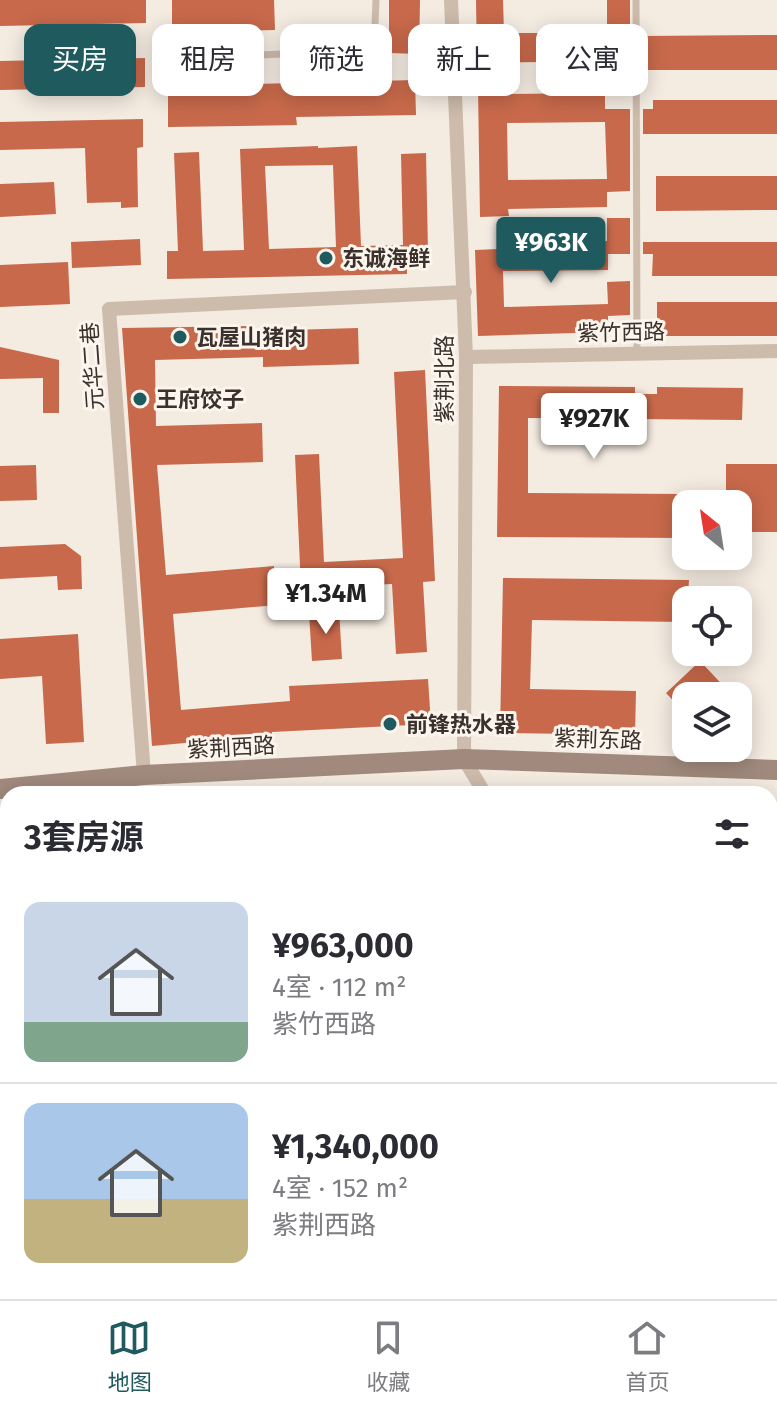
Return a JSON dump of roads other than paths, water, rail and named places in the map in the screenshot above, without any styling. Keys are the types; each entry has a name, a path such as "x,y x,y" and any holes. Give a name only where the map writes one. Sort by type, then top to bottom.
{"street":[{"name":"紫荆北路","path":"451,0 465,292 464,759"},
{"name":"元华二巷","path":"144,775 109,309 465,292"},
{"name":"紫竹西路","path":"466,357 777,351"},
{"name":"紫荆西路","path":"31,786 144,775 464,759"},
{"name":"紫荆东路","path":"464,759 777,770"},
{"path":"464,759 480,786"}],"lane":[{"path":"264,55 374,50 376,0"},
{"path":"636,0 637,354"}],"place":[{"name":"东诚海鲜","path":"326,258"},
{"name":"瓦屋山猪肉","path":"180,337"},
{"name":"王府饺子","path":"140,399"},
{"name":"前锋热水器","path":"390,724"}]}
